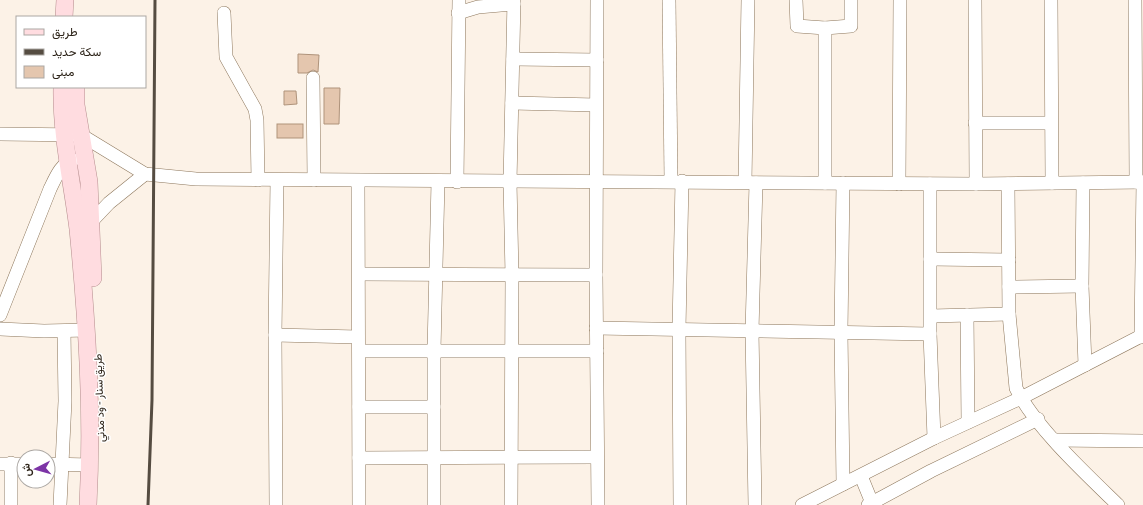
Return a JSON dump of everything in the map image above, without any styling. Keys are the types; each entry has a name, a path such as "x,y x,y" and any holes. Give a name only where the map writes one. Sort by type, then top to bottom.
{"main road":[{"path":"64,16 65,0"},
{"path":"74,0 74,16"},
{"path":"62,88 64,135 89,291"},
{"path":"76,88 81,135 89,182 91,222 89,291"},
{"name":"طريق سنار - ود مدني","path":"88,505 90,465 90,398 87,330 89,291"},
{"name":"طريق سنار - ود مدني","path":"89,291 101,405 98,505"}],"street":[{"path":"457,182 459,0"},
{"path":"597,0 596,457 598,505"},
{"path":"669,0 676,181 680,505"},
{"path":"748,0 755,505"},
{"path":"796,0 797,26 825,28 851,26 852,0"},
{"path":"899,184 900,0"},
{"path":"975,0 976,184"},
{"path":"1051,0 1052,184"},
{"path":"802,505 934,438 1021,398 1142,336 1140,182 1135,0"},
{"path":"458,13 478,7 514,2 510,182 512,275 511,505"},
{"path":"224,13 226,57 255,109 258,180"},
{"path":"825,28 825,183"},
{"path":"513,59 597,60"},
{"path":"312,78 314,180"},
{"path":"512,103 596,105"},
{"path":"975,123 1051,123"},
{"path":"1,138 81,135 145,174 196,179 438,182 676,181 899,184 1052,184 1140,182"},
{"path":"0,315 50,189 57,175 68,162 85,158"},
{"path":"91,222 109,203 145,174"},
{"path":"276,505 275,335 277,180"},
{"path":"358,181 359,505"},
{"path":"434,505 434,350 438,182"},
{"path":"843,183 841,332 843,484"},
{"path":"1083,183 1082,286 1085,365"},
{"path":"930,184 930,334 934,438"},
{"path":"1008,184 1009,314 1014,376 1021,398 1055,440 1118,505"},
{"path":"930,259 1009,260"},
{"path":"359,274 596,275"},
{"path":"1009,287 1082,286"},
{"path":"931,316 1009,314"},
{"path":"967,315 968,422"},
{"path":"596,328 930,334"},
{"path":"0,329 64,331 87,330"},
{"path":"60,505 65,401 64,331"},
{"path":"275,335 358,337"},
{"path":"359,351 597,351"},
{"path":"359,407 434,407"},
{"path":"861,476 870,504 931,471 1038,420"},
{"path":"1055,440 1143,441"},
{"path":"359,458 596,457"},
{"path":"11,505 12,464"},
{"path":"56,464 90,465"}],"building":[{"path":"298,54 319,55 318,72 313,70 307,73 298,73"},
{"path":"324,88 340,88 339,124 324,124"},
{"path":"284,91 296,91 297,104 284,105"},
{"path":"277,124 303,124 303,138 277,138"}],"railway":[{"path":"148,505 152,400 155,0"}]}
